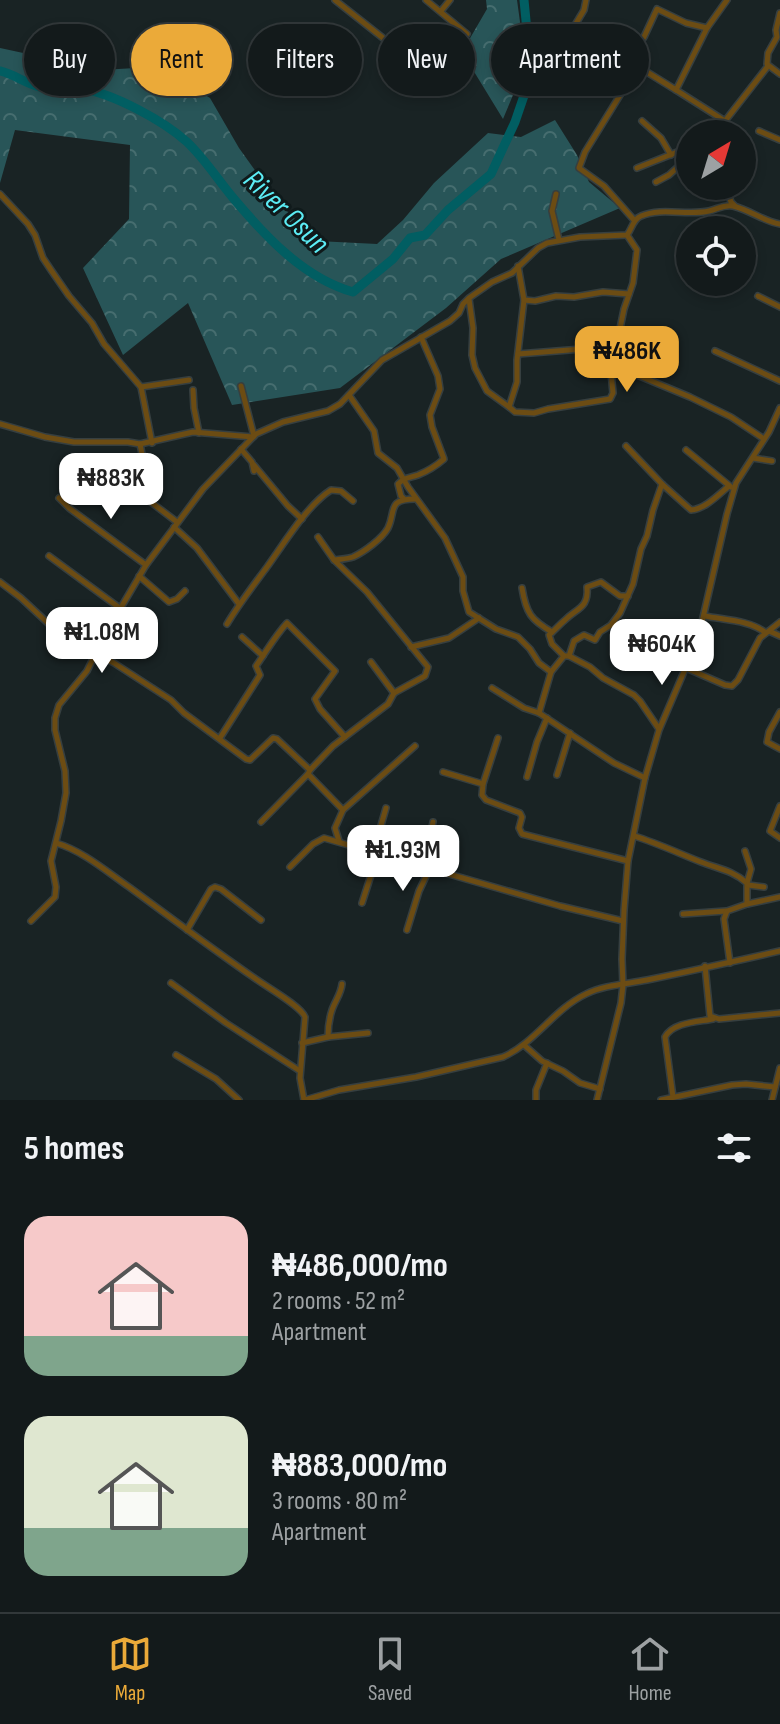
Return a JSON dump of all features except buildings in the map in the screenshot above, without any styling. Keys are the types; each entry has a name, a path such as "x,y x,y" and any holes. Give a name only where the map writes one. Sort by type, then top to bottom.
{"street":[{"path":"335,0 378,34"},
{"path":"426,0 456,24"},
{"path":"441,11 450,0"},
{"path":"576,24 586,0"},
{"path":"676,90 707,28 727,0"},
{"path":"649,26 657,9 686,23 707,28"},
{"path":"726,120 768,66 768,53 777,37 780,13"},
{"path":"767,64 780,74"},
{"path":"649,73 723,120"},
{"path":"620,96 585,152 579,168 604,186 634,220"},
{"path":"642,121 661,138 671,155"},
{"path":"759,131 780,140"},
{"path":"637,168 676,153"},
{"path":"656,182 676,169"},
{"path":"0,194 28,224 43,258 69,296 141,387 152,443"},
{"path":"556,194 552,211 559,240"},
{"path":"730,200 735,206 780,224"},
{"path":"31,921 55,897 51,861 66,793 65,771 55,730 59,705 82,680 146,565 203,489 241,449 256,434 283,422 328,411 340,404 382,360 450,321 469,298 512,273 547,243 627,235 634,220 643,215 685,214 735,206"},
{"path":"469,298 475,368 487,391 515,412 534,413 610,399 613,393 613,365 624,309 633,283 637,250 627,235"},
{"path":"509,407 517,382 524,300 518,266"},
{"path":"524,300 603,292 629,294"},
{"path":"758,296 780,307"},
{"path":"404,499 398,484 403,479 435,467 444,459 430,415 440,389 438,376 421,337"},
{"path":"518,354 582,349 618,342"},
{"path":"715,351 780,381"},
{"path":"613,365 731,417 764,439"},
{"path":"141,387 189,380"},
{"path":"241,386 254,437"},
{"path":"193,390 199,433"},
{"path":"349,395 374,431 378,453 397,468 445,538 463,577 463,591 472,615 518,637 539,663 551,672"},
{"path":"626,446 680,501 691,510 696,510 732,487 753,458 780,408"},
{"path":"0,424 74,442 152,443 193,432 254,437"},
{"path":"140,444 142,454 153,466 135,490 176,524 239,604"},
{"path":"241,449 254,468 302,519"},
{"path":"686,450 732,487"},
{"path":"753,458 772,461"},
{"path":"539,713 551,672 567,656 574,641 584,635 595,640 620,613 633,584 662,484"},
{"path":"597,1100 621,1003 628,861 645,778 659,730 705,616 732,487"},
{"path":"227,624 302,519 325,493 341,491 353,501"},
{"path":"59,498 146,565"},
{"path":"334,560 351,558 378,539 389,527 393,507 404,499 416,499"},
{"path":"261,822 333,746 388,704 394,693 425,676 428,667 367,592 334,560 318,537"},
{"path":"49,556 121,609"},
{"path":"139,576 169,602 185,591"},
{"path":"0,582 59,632 171,700 184,713 250,760 269,741 277,739 343,810"},
{"path":"628,596 620,596 601,582 587,587 583,608 565,619 549,635 552,644 567,656 634,695 659,730"},
{"path":"522,588 531,618 552,632"},
{"path":"705,616 749,625 780,636"},
{"path":"411,647 449,638 479,618"},
{"path":"686,668 732,686 760,638 780,622"},
{"path":"220,738 260,675 256,666 287,623 335,671 315,699 345,737"},
{"path":"242,637 263,656"},
{"path":"371,662 394,693"},
{"path":"492,688 524,708 539,713 614,763 645,778"},
{"path":"780,712 767,742 780,749"},
{"path":"527,777 547,718"},
{"path":"557,775 570,733"},
{"path":"498,738 482,795 486,800 520,813 519,832 628,861"},
{"path":"339,841 335,828 343,810 415,746"},
{"path":"443,772 483,784"},
{"path":"780,806 770,831 780,838"},
{"path":"373,853 386,808"},
{"path":"407,930 427,868 433,822"},
{"path":"634,836 733,872 748,884 764,887"},
{"path":"290,867 324,838 623,921"},
{"path":"56,843 83,856 301,1009 305,1017 300,1071 304,1100 503,1057 515,1052 585,994 780,951"},
{"path":"745,851 751,869 747,904"},
{"path":"362,903 372,872 385,856"},
{"path":"187,930 215,887 261,920"},
{"path":"683,914 727,911 780,897"},
{"path":"727,911 724,919 730,963"},
{"path":"705,966 710,1016 714,1018"},
{"path":"171,983 267,1052 300,1071"},
{"path":"328,1037 329,1021 342,984"},
{"path":"673,1097 666,1032 714,1018 780,1013"},
{"path":"302,1043 368,1033"},
{"path":"524,1045 580,1083 600,1089"},
{"path":"176,1055 216,1079 239,1100"},
{"path":"536,1100 536,1090 547,1063"},
{"path":"772,1100 780,1068"},
{"path":"661,1100 732,1085 775,1087"}],"green space":[{"path":"486,0 517,0 520,24 491,24 491,96 513,96 503,119 475,73 475,30 487,9"},
{"path":"0,48 24,53 24,96 115,96 115,69 131,68 131,96 207,96 277,201 317,241 377,244 403,220 434,183 488,133 521,137 555,120 577,155 589,182 620,208 501,259 446,308 340,388 232,405 188,303 123,355 83,268 129,219 130,145 15,130 0,183"}],"waterway":[{"name":"River Osun","path":"0,71 40,87 78,88 95,92 123,102 165,126 194,149 246,213 287,254 318,277 353,292 393,259 410,238 425,235 448,210 491,174 515,122 528,84 524,0"}]}
